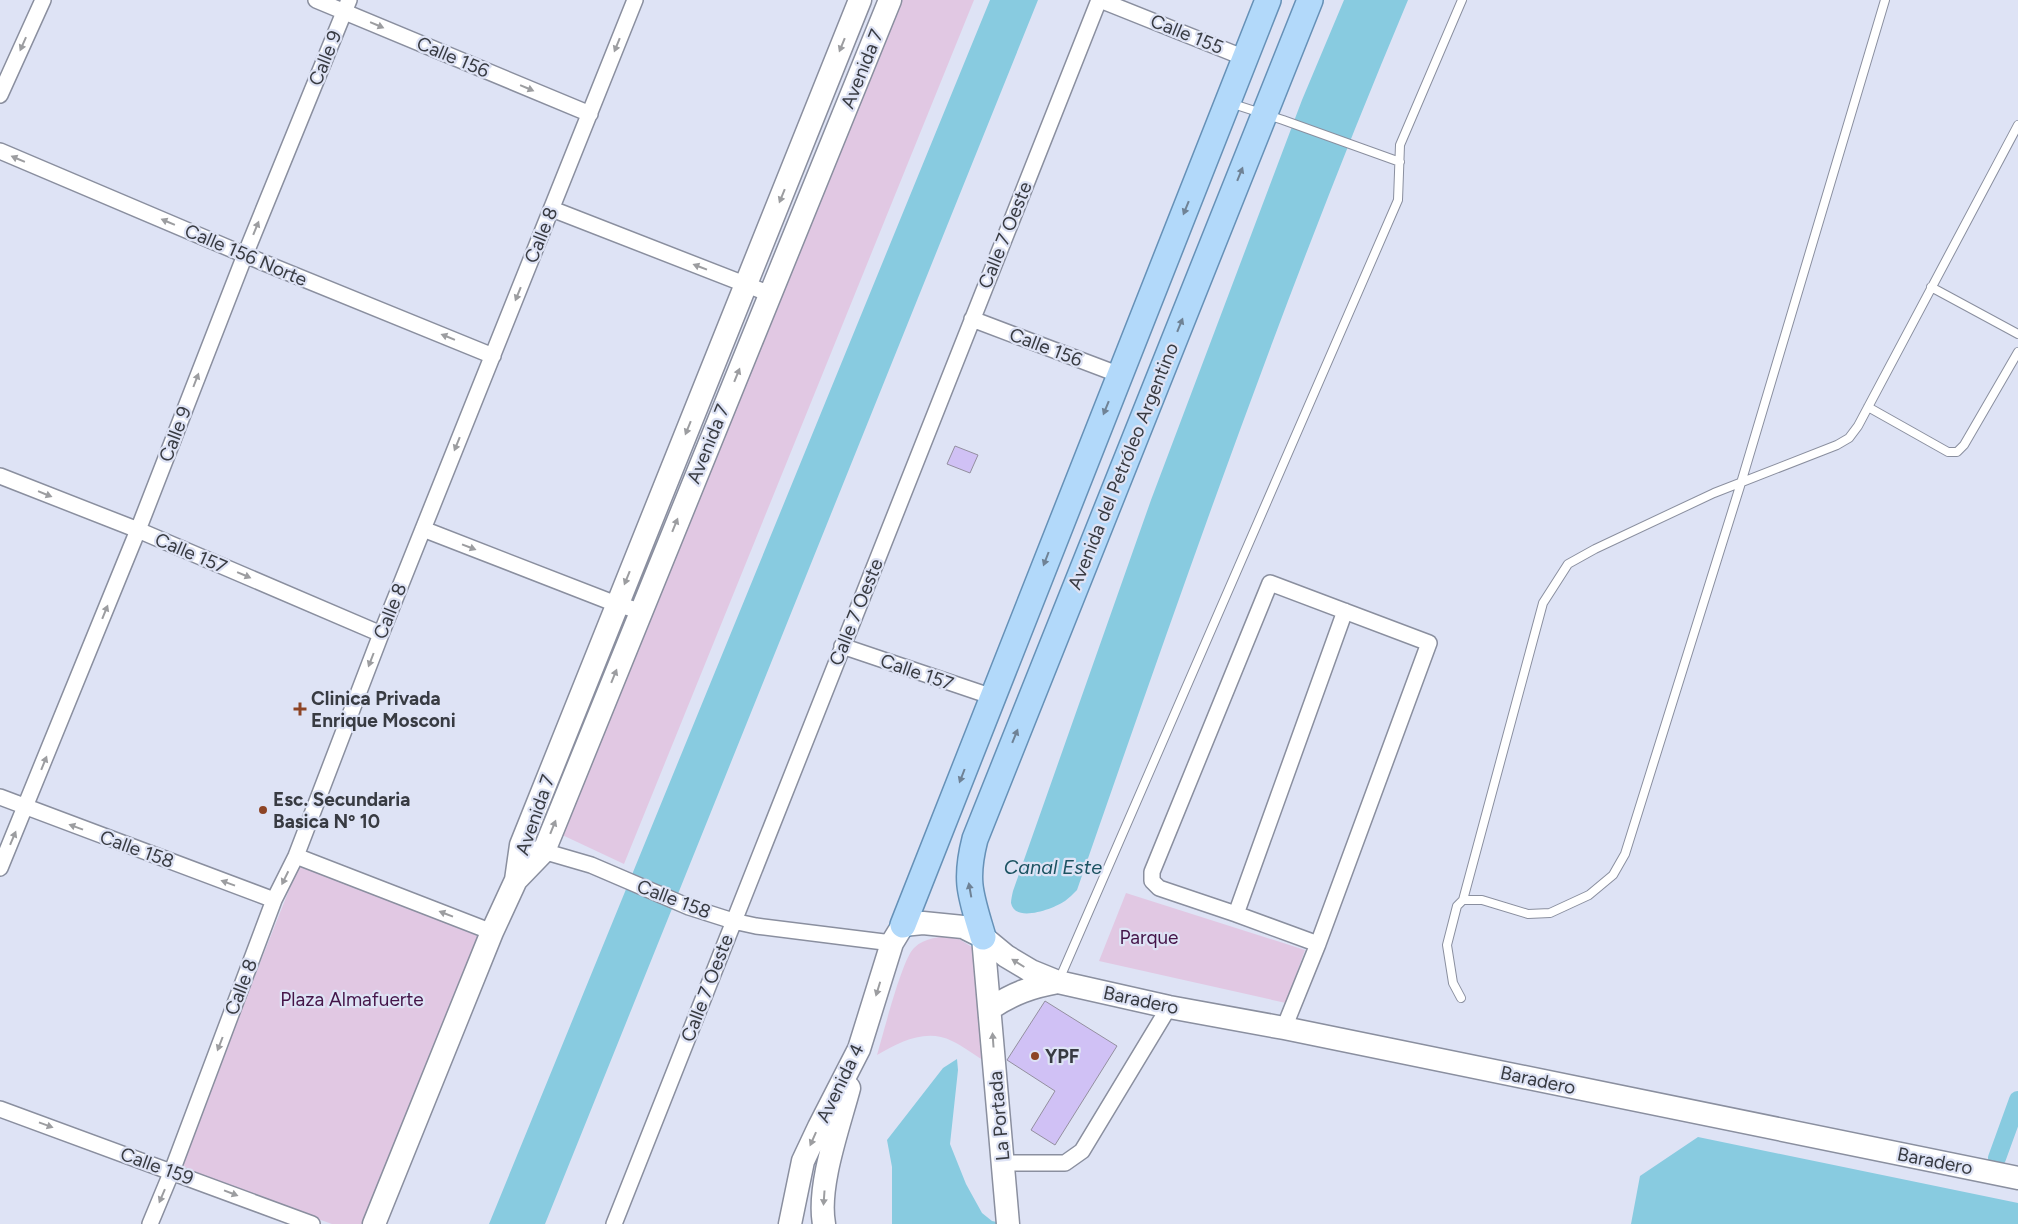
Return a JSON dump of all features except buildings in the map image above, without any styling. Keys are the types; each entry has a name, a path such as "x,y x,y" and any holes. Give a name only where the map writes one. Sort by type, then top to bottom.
{"main road":[{"name":"Avenida 7","path":"374,1224 492,932 516,880 520,845 860,0"},
{"name":"Avenida 7","path":"516,880 544,851 890,0"},
{"name":"Avenida del Petróleo Argentino","path":"898,934 1268,0"},
{"name":"Avenida del Petróleo Argentino","path":"983,937 971,897 968,879 969,862 975,839 1274,117 1310,0"},
{"name":"Baradero","path":"898,934 923,922 963,927 983,937 1006,956 1031,971 1058,982 1169,1007 1284,1028 2018,1178"},
{"name":"Avenida 4","path":"790,1224 803,1160 859,1049 898,934"},
{"name":"La Portada","path":"983,937 1008,1224"},
{"name":"Baradero","path":"990,1008 1011,995 1034,986 1058,982"},
{"path":"824,1224 822,1215 825,1180 859,1049"}],"street":[{"path":"0,95 43,0"},
{"name":"Calle 156","path":"316,0 346,6 590,114"},
{"name":"Calle 8","path":"150,1224 172,1171 274,900 296,856 381,634 636,0"},
{"name":"Calle 155","path":"1099,0 1245,58"},
{"name":"Calle 7 Oeste","path":"614,1224 1099,0"},
{"name":"Calle 9","path":"0,868 138,530 245,255 346,6"},
{"name":"Calle 156 Norte","path":"0,152 493,356"},
{"path":"552,209 770,294"},
{"name":"Calle 156","path":"972,319 1120,375"},
{"name":"Calle 157","path":"0,476 138,530 381,634"},
{"path":"423,529 616,604 640,611"},
{"path":"1284,1028 1318,944 1429,643 1270,583 1152,872 1152,881 1159,888 1318,944"},
{"path":"1236,914 1345,611"},
{"name":"Calle 157","path":"842,646 992,697"},
{"name":"Calle 158","path":"0,797 274,900"},
{"name":"Calle 158","path":"520,845 591,866 689,907 733,921 756,926 898,934"},
{"path":"296,856 492,932"},
{"path":"1004,1163 1065,1163 1082,1152 1169,1007"},
{"name":"Calle 159","path":"0,1109 312,1224"}],"lane":[{"path":"1058,982 1398,200 1400,145 1462,0"},
{"path":"1463,900 1482,900 1528,914 1550,913 1589,895 1613,875 1625,854 1741,483 1885,0"},
{"path":"1228,102 1400,162"},
{"path":"1461,998 1453,983 1447,944 1457,906 1463,900 1543,603 1557,580 1568,564 1595,549 1714,493 1837,445 1849,438 1868,407 2018,125"},
{"path":"1931,287 2018,334"},
{"path":"1868,407 1948,452 1957,452 1964,445 2018,352"}],"green space":[{"path":"893,0 974,0 624,864 558,833"},
{"name":"Plaza Almafuerte","path":"299,865 483,938 368,1224 332,1224 178,1169"},
{"name":"Parque","path":"1126,893 1305,950 1286,1003 1099,961"},
{"path":"954,936 972,947 979,961 983,1060 952,1041 933,1036 923,1036 904,1041 877,1055 888,1015 909,955 918,944 933,938"}],"water":[{"path":"990,0 1038,0 545,1224 489,1224"},
{"name":"Canal Este","path":"1344,0 1408,0 1319,220 1235,442 1077,890 1065,901 1053,907 1036,912 1020,913 1014,909 1011,903 1013,891 1151,500 1302,100"},
{"path":"957,1059 958,1070 950,1144 966,1184 982,1213 992,1221 1007,1224 892,1224 892,1167 887,1140 943,1068"},
{"path":"1698,1137 2018,1203 2018,1224 1631,1224 1640,1176"}],"waterway":[{"path":"1997,1158 2018,1100"}],"place":[{"name":"Clinica Privada Enrique Mosconi","path":"300,709"},
{"name":"Esc. Secundaria Basica Nº 10","path":"263,810"},
{"name":"YPF","path":"1035,1056"}]}
